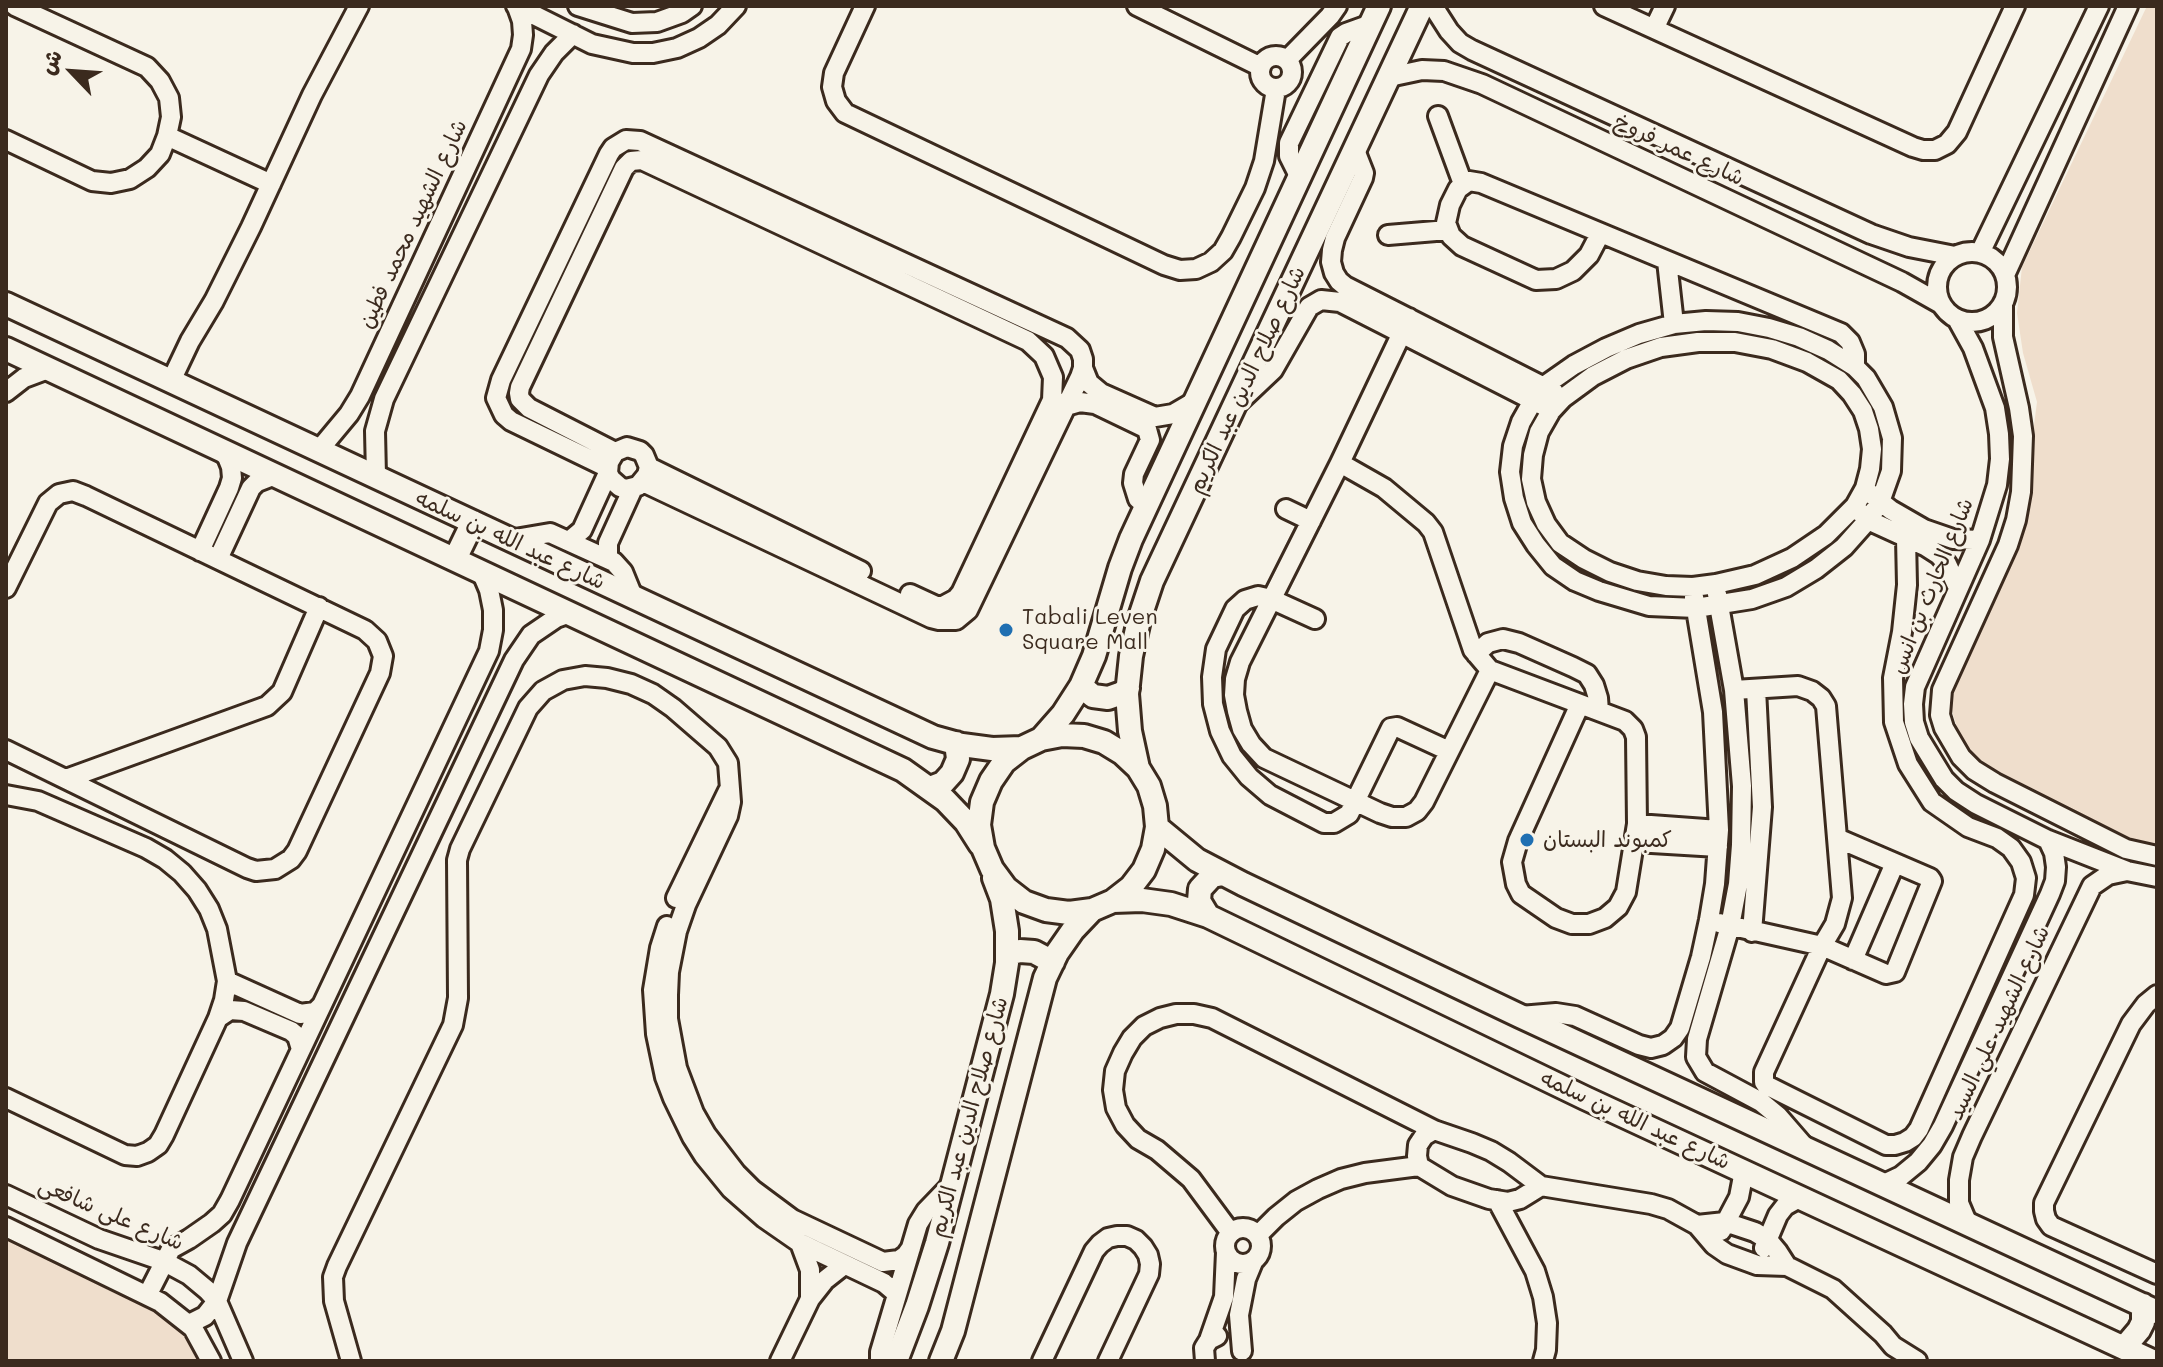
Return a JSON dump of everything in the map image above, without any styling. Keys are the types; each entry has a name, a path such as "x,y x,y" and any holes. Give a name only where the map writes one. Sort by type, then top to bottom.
{"main road":[{"name":"شارع صلاح الدين عبد الكريم","path":"1138,768 1130,731 1128,688 1139,620 1152,581 1422,6"},
{"name":"شارع صلاح الدين عبد الكريم","path":"1032,744 1063,714 1081,686 1094,656 1120,568 1147,506 1375,15"},
{"name":"شارع عبد الله بن سلمه","path":"6,304 933,737 992,749 1032,744"},
{"name":"شارع عبد الله بن سلمه","path":"6,349 903,770 945,800 966,822 983,848"},
{"path":"455,559 473,522"},
{"path":"1081,686 1093,696 1108,698 1128,688"},
{"path":"1062,735 1084,736 1104,742 1138,768 1149,786 1157,827 1153,849 1144,870 1131,887 1103,905 1069,913 1046,910 1024,902 1006,888 992,869 983,848 979,825 982,802 1004,762 1032,744 1062,735"},
{"path":"930,788 943,783 952,773 958,759 956,743"},
{"name":"شارع عبد الله بن سلمه","path":"1157,827 1197,860 1223,874 2150,1309"},
{"name":"شارع صلاح الدين عبد الكريم","path":"896,1361 937,1243 1002,994 1007,931 1002,899 992,869"},
{"path":"1208,916 1199,901 1200,889 1212,876 1223,874"},
{"name":"شارع عبد الله بن سلمه","path":"1103,905 1142,900 1171,904 1208,916 1585,1098 2152,1361"},
{"name":"شارع صلاح الدين عبد الكريم","path":"941,1361 953,1331 1041,992 1053,962 1073,930 1103,905"},
{"path":"1007,954 1034,952 1053,962"},
{"path":"2121,1346 2128,1343 2139,1330 2150,1309"}],"street":[{"path":"6,140 92,181 111,183 130,179 147,168 160,154 171,117 169,98 160,81 147,67 15,6"},
{"path":"344,32 349,6"},
{"path":"177,384 201,345 214,301 312,95 359,6"},
{"path":"517,6 592,44 633,53 653,53 677,48 699,38 718,25 736,6"},
{"name":"شارع الشهيد محمد فطين","path":"319,450 360,396 521,49 522,21 517,6"},
{"path":"578,6 632,23 657,22 692,6"},
{"path":"865,6 834,73 832,87 836,101 845,113 1180,270 1196,269 1211,262 1223,251 1255,188 1285,76 1337,6"},
{"path":"1137,6 1261,67"},
{"name":"شارع عمر فروخ","path":"1433,6 1460,43 1480,54 1878,236 1909,247 1955,256"},
{"path":"1604,6 1923,150 1935,150 1947,144 1957,132 2015,6"},
{"path":"1654,29 1665,6"},
{"path":"1980,253 2099,6"},
{"path":"2005,275 1995,261 1980,253 1955,256 1940,272 1937,294 1948,313 1967,322 1988,318 2003,303 2005,275 2128,6"},
{"path":"1299,176 1287,149 1314,89 1340,37 1375,15"},
{"path":"632,23 633,53"},
{"path":"376,476 375,431 384,399 539,75 554,53 573,34"},
{"path":"1469,79 1480,54"},
{"path":"1285,76 1265,84 1261,67 1269,57 1276,56 1285,76 1314,89"},
{"name":"شارع عمر فروخ","path":"1389,77 1422,70 1444,71 1469,79 1867,265 1941,304"},
{"path":"1438,116 1463,184"},
{"path":"167,136 271,184"},
{"path":"610,464 511,421 504,415 496,398 497,388 609,154 619,143 633,139 882,262 1037,348 1053,377 1059,403"},
{"path":"1355,150 1364,173 1332,250 1334,273 1345,286 1405,326"},
{"path":"1083,368 1059,403 956,599 943,606 855,575 641,479 620,487 615,484 610,464 520,399 520,387 624,168 637,159 1067,338 1080,350 1089,383 1101,393 1146,414 1153,425 1133,483 1135,494 1147,506"},
{"path":"1600,234 1589,255 1573,271 1556,279 1536,280 1462,246 1451,236 1446,223 1450,205 1463,184 1469,181 1481,183 1841,333 1850,342 1855,354 1855,367"},
{"path":"1997,219 2009,229 2025,229"},
{"path":"1388,235 1448,230"},
{"path":"1867,265 1875,260 1880,251 1878,236"},
{"path":"561,253 580,261"},
{"path":"1667,261 1674,324"},
{"path":"545,285 564,294"},
{"path":"1236,405 1273,370 1309,307 1321,300 1340,302 1405,326 1557,404"},
{"path":"2003,303 2003,337 2023,436 2021,492 2008,545 1942,690 1940,715 1961,757 1974,770 2126,849 2157,856"},
{"name":"شارع الحارث بن انس","path":"1957,319 1973,348 1995,408 2000,459 1991,510 1980,540 1915,687 1913,713 1919,738 1944,779 1976,804 2048,840 2127,871 2157,877"},
{"path":"1855,367 1799,337 1738,322 1674,324 1606,348 1574,365 1539,393 1521,422 1513,446 1510,472 1522,523 1553,566 1575,581 1649,606 1696,608 1719,605 1752,599 1786,587 1844,547 1861,513 1872,449 1869,429 1863,411 1839,380 1807,362 1772,349 1735,342 1698,342 1661,347 1604,370 1557,404 1539,432 1531,479 1536,502 1546,524 1560,543 1610,572 1652,583 1693,587 1716,584 1755,575 1792,558 1826,535 1861,513 1880,502 1891,471 1892,438 1889,422 1876,392 1855,367"},
{"path":"1405,326 1240,662 1234,695 1242,729 1264,758 1392,817 1406,817 1417,811 1424,802 1490,670"},
{"path":"6,392 24,378 48,369"},
{"path":"1059,403 1095,404 1140,425 1153,425 1197,400"},
{"path":"569,541 582,530 610,464 627,447 640,451 644,455 641,479 608,543 608,559"},
{"path":"200,551 232,478 227,457 220,449"},
{"path":"1340,463 1384,488 1433,532 1468,636 1476,654 1490,670 1599,711 1625,721 1633,729 1636,737 1636,833 1626,892 1618,907 1605,918 1589,924 1572,924 1556,918 1521,894 1512,862 1514,851 1580,704"},
{"path":"218,559 251,488 257,482 275,475"},
{"path":"1865,488 1903,519 1946,537 1980,540"},
{"path":"6,588 48,503 65,492 80,493 372,635 381,648 383,665 297,851 283,864 266,871 247,868 6,750"},
{"path":"1286,509 1311,521"},
{"path":"1861,513 1939,555 1947,564 1958,588"},
{"path":"509,540 550,533 608,559 623,572 634,599"},
{"path":"1734,690 1798,686 1812,691 1826,706 1842,898 1835,924 1764,1072 1764,1082 1886,1145 1905,1142 1919,1129 2021,903 2026,878 2021,862 2011,848 1997,838 1968,827 1932,802 1908,764 1894,722 1893,678 1907,585 1906,538"},
{"path":"148,1294 171,1249 222,1214 230,1200 489,651 493,610 481,571"},
{"path":"1716,584 1734,690 1742,786 1741,845 1730,926 1695,1048 1696,1057 1705,1072 1761,1102 1778,1116 1806,1148"},
{"path":"1520,1016 1556,1013 1575,1016 1651,1048 1663,1045 1680,1028 1709,920 1719,838 1713,712 1693,587"},
{"path":"1315,619 1258,596 1245,600 1235,609 1216,649 1212,677 1213,704 1220,731 1232,756 1249,777 1270,795 1324,823 1334,823 1349,814 1391,728 1397,727 1449,751"},
{"path":"66,779 267,706 282,692 319,607"},
{"path":"189,1324 205,1316 217,1301 237,1243 514,660 531,635 556,618 570,613"},
{"path":"1476,654 1488,643 1503,639 1573,667 1587,674 1594,685 1599,711"},
{"path":"351,1361 334,1301 333,1277 453,1025 458,998 457,860 528,708 543,691 563,680 585,676 631,684 653,694 718,747 728,763 731,802 728,816 666,948 671,1044 694,1113 720,1154 753,1190 792,1219 814,1243 844,1265 870,1266 899,1260 911,1248"},
{"path":"1752,932 1762,807 1756,689"},
{"path":"1919,738 1944,728"},
{"path":"6,795 38,801 146,848 174,866 197,890 209,909 217,929 227,981 218,1018 164,1135 158,1145 148,1152 137,1156 125,1155 6,1098"},
{"path":"1636,833 1719,838"},
{"path":"1709,920 1822,946 1886,974 1895,972 1933,883 1930,878 1837,838"},
{"name":"شارع الشهيد علي السيد","path":"1884,1184 1901,1176 1918,1162 1940,1132 2055,881 2054,853 2048,840"},
{"path":"1853,960 1895,863"},
{"name":"شارع الشهيد علي السيد","path":"1967,1222 1959,1203 1959,1180 1968,1144 2092,886 2108,875 2127,871"},
{"path":"2050,894 2071,894 2082,904"},
{"path":"227,981 297,1036 301,1049"},
{"path":"2157,995 2131,1024 2044,1203 2044,1211 2051,1226 2157,1273"},
{"path":"218,1018 224,1013 255,1005 300,1014 315,1012 321,1006"},
{"path":"1231,1233 1191,1179 1157,1150 1138,1139 1125,1125 1116,1108 1113,1090 1115,1071 1123,1053 1138,1032 1160,1018 1176,1014 1212,1018 1434,1130 1491,1151 1541,1186 1651,1204 1683,1216 1697,1225 1714,1245 1742,1261 1787,1266 1833,1289 1893,1346 1917,1361"},
{"path":"1419,1166 1418,1145 1424,1136 1434,1130"},
{"path":"1940,1132 1955,1146 1968,1144"},
{"path":"1258,1235 1296,1201 1341,1179 1365,1173 1419,1166 1452,1186 1508,1202 1520,1199 1541,1186"},
{"path":"1714,1245 1739,1197 1744,1171"},
{"path":"880,1361 880,1352 922,1217 951,1185"},
{"name":"شارع على شافعى","path":"6,1195 99,1239 163,1261 198,1282 217,1301 243,1361"},
{"path":"1757,1265 1778,1215 1785,1206 1801,1197"},
{"path":"1497,1200 1535,1271 1543,1297 1547,1323 1543,1361"},
{"path":"1697,1225 1725,1222 1755,1232 1768,1240 1787,1266"},
{"path":"6,1227 148,1294 193,1328 211,1361"},
{"path":"1205,1361 1204,1348 1216,1326 1224,1297 1226,1238 1237,1229 1245,1228 1258,1235 1262,1246 1246,1279 1239,1315 1241,1356"},
{"path":"1042,1361 1094,1251 1108,1238 1127,1236 1143,1247 1150,1264 1149,1274 1108,1361"},
{"path":"814,1243 870,1266 897,1294"},
{"path":"810,1299 814,1243"},
{"path":"1226,1252 1237,1264 1253,1262"},
{"path":"780,1361 810,1299 825,1280 844,1265"},
{"path":"1209,1340 1225,1335 1233,1338 1239,1343 1241,1356"}],"shaded area":[{"path":"2147,6 2157,6 2157,845 2138,844 1989,770 1971,754 1959,734 1952,711 1951,687 2019,540 2037,402 2023,353 2017,313 2022,267"},
{"path":"6,1237 145,1303 188,1335 200,1361 6,1361"}],"place":[{"name":"Tabali Leven Square Mall","path":"1006,630"},
{"name":"كمبوند البستان","path":"1527,840"}]}
